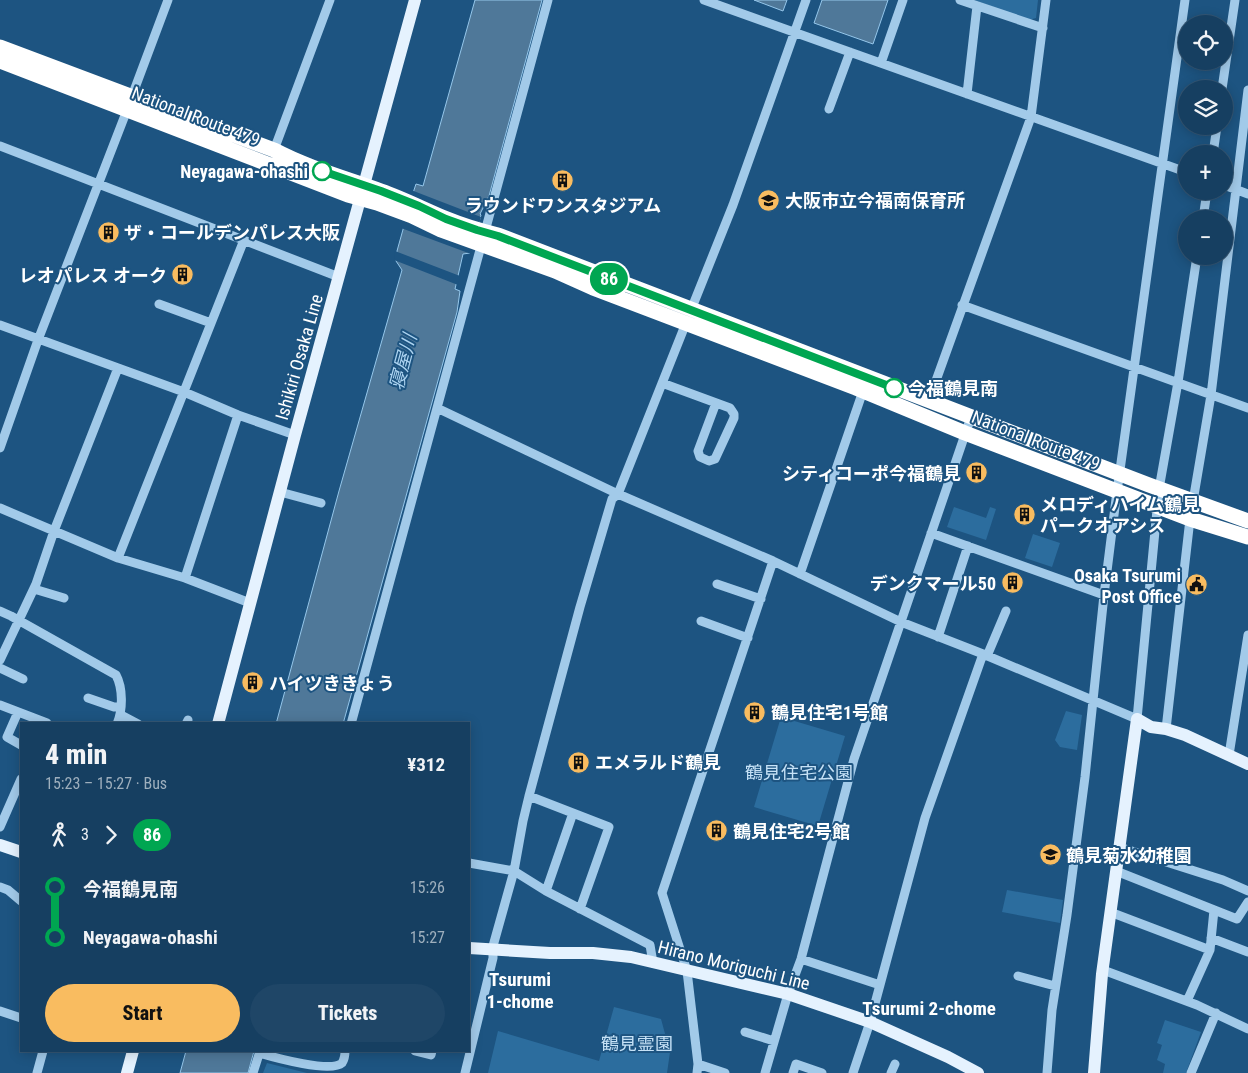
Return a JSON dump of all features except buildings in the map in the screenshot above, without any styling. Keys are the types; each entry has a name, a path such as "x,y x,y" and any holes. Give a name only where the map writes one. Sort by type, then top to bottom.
{"highway":[{"name":"National Route 479","path":"0,47 130,103 363,193 446,219 479,237 494,248 555,271 593,288 689,317 929,400 1159,489 1248,521"},
{"name":"National Route 479","path":"0,61 274,150 363,193"},
{"name":"National Route 479","path":"689,317 965,433 1190,519 1248,537"}],"main road":[{"name":"Ishikiri Osaka Line","path":"219,722 295,435 416,0"},
{"path":"1094,1073 1102,970 1137,719 1151,728 1166,729 1248,764"},
{"path":"0,845 20,852"},
{"name":"Hirano Moriguchi Line","path":"470,948 550,953 592,953 631,958 788,994 870,1022 948,1057 978,1073"},
{"path":"127,1073 133,1052"}],"street":[{"path":"0,448 38,340 168,0"},
{"path":"274,150 330,0"},
{"path":"352,722 437,408 479,237 548,0"},
{"path":"704,0 1178,169"},
{"path":"465,1073 493,958 493,949 514,871 521,828 529,796 582,598 612,499 618,494 733,205 806,0"},
{"path":"880,63 903,0"},
{"path":"960,0 1043,28"},
{"path":"929,400 1031,117 1046,0"},
{"path":"1047,1073 1052,1010 1085,777 1092,700 1117,490 1185,0"},
{"path":"1223,80 1235,0"},
{"path":"967,94 977,6"},
{"path":"829,109 850,52"},
{"path":"1166,729 1190,519 1211,395 1236,190 1244,154 1248,90"},
{"path":"0,146 340,277"},
{"path":"1233,189 1248,194"},
{"path":"118,558 244,240"},
{"path":"437,408 618,494 773,561 900,622 985,655 1137,719 1159,489 1196,265"},
{"path":"159,304 211,323"},
{"path":"962,305 1248,408"},
{"path":"0,325 184,392 238,415 295,435"},
{"path":"0,660 35,586 54,531 118,368"},
{"path":"662,383 730,408 734,414 716,459 709,461 700,457 698,451 716,403"},
{"path":"800,574 863,391"},
{"path":"185,578 238,415"},
{"path":"765,1073 788,994 801,959 854,759 971,416"},
{"path":"280,492 322,503"},
{"path":"0,508 118,558 185,578 250,603"},
{"path":"931,533 1104,595"},
{"path":"938,637 968,546"},
{"path":"725,1073 698,1069 687,971 662,893 773,561"},
{"path":"717,584 760,599"},
{"path":"35,586 64,598"},
{"path":"0,611 116,675 119,680 120,715"},
{"path":"853,1073 870,1022 925,818 985,655 1006,611"},
{"path":"701,621 748,638"},
{"path":"1229,755 1248,635"},
{"path":"0,668 23,678"},
{"path":"88,698 114,707 120,715 134,722"},
{"path":"0,705 47,722"},
{"path":"18,712 7,737 20,744"},
{"path":"0,827 20,780"},
{"path":"529,796 609,827 580,908"},
{"path":"546,891 573,813"},
{"path":"1119,847 1223,880 1248,891"},
{"path":"470,863 514,871 546,891 650,945 653,963"},
{"path":"1116,871 1238,919 1248,902"},
{"path":"0,887 8,890 20,900"},
{"path":"1187,1001 1210,950 1214,910"},
{"path":"1110,912 1210,950"},
{"path":"1211,938 1248,952"},
{"path":"801,959 880,985"},
{"path":"1102,970 1187,1001 1248,1029"},
{"path":"1018,976 1056,986"},
{"path":"0,1011 20,1018"},
{"path":"1191,1073 1216,1013"},
{"path":"745,1032 774,1041"},
{"path":"37,1073 43,1052"},
{"path":"254,1073 259,1052 323,1071 339,1066 342,1063 345,1052"},
{"path":"419,1052 431,1055 432,1052"},
{"path":"792,1073 796,1064 822,1073"}],"green space":[{"path":"974,0 1038,0 1036,18 1029,20"},
{"path":"954,507 986,518 990,507 996,509 986,540 947,527"},
{"path":"1033,534 1060,543 1052,567 1025,558"},
{"path":"1066,711 1082,715 1077,750 1060,747 1055,740"},
{"name":"鶴見住宅公園","path":"781,717 845,736 818,826 754,807"},
{"path":"1007,890 1063,900 1060,923 1002,912"},
{"name":"鶴見霊園","path":"614,1007 661,1019 670,1052 667,1073 488,1073 498,1031 599,1061"},
{"path":"1165,1020 1201,1032 1186,1073 1163,1073 1165,1064 1157,1060 1162,1045 1157,1043"},
{"path":"267,1063 307,1073 263,1073"}],"water":[{"name":"寝屋川","path":"475,0 542,0 489,196 480,214 470,253 463,254 455,289 460,291 457,312 344,722 277,722 339,491 402,270 396,261 397,251 416,184 423,186"},
{"path":"754,0 787,0 783,11"},
{"path":"822,0 888,0 873,44 814,23"},
{"path":"186,1052 254,1052 248,1073 180,1073"}],"pier":[{"path":"411,190 481,217 471,254 401,228"},
{"path":"395,251 460,276 458,285 394,260"}],"bus line":[{"name":"86","path":"322,171 381,191 446,219 498,236 894,388"}],"place":[{"name":"Neyagawa-ohashi","path":"322,171"},
{"name":"ラウンドワンスタジアム","path":"563,180"},
{"name":"大阪市立今福南保育所","path":"769,200"},
{"name":"ザ・コールデンパレス大阪","path":"108,232"},
{"name":"レオパレス オーク","path":"183,275"},
{"name":"今福鶴見南","path":"894,388"},
{"name":"シティコーポ今福鶴見","path":"977,473"},
{"name":"メロディハイム鶴見 パークオアシス","path":"1024,514"},
{"name":"デンクマール50","path":"1012,583"},
{"name":"Osaka Tsurumi Post Office","path":"1197,585"},
{"name":"ハイツききょう","path":"253,683"},
{"name":"鶴見住宅1号館","path":"755,712"},
{"name":"エメラルド鶴見","path":"579,762"},
{"name":"鶴見住宅2号館","path":"717,831"},
{"name":"鶴見菊水幼稚園","path":"1050,855"}],"district":[{"name":"Tsurumi 1-chome","path":"520,990"},
{"name":"Tsurumi 2-chome","path":"929,1008"}]}
